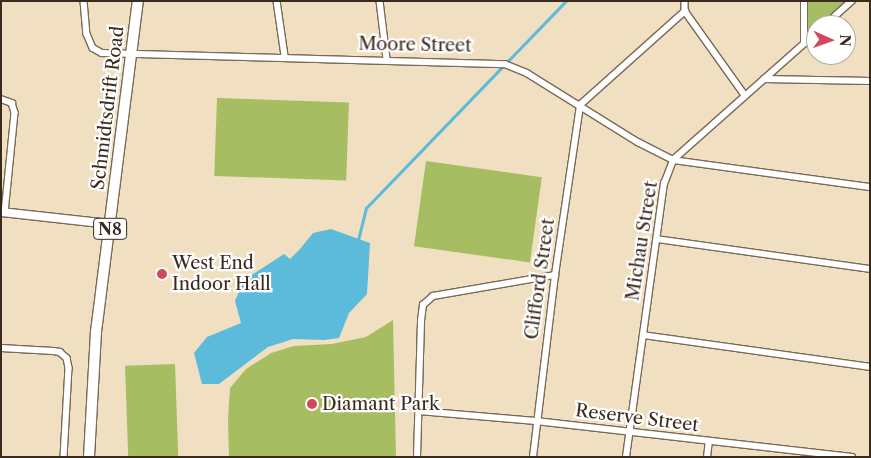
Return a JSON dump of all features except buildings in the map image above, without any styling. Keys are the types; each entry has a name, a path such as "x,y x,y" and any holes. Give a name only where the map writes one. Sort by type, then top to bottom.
{"highway":[{"name":"Schmidtsdrift Road","path":"88,457 93,359 138,1"}],"street":[{"name":"Moore Street","path":"84,1 87,34 93,48 102,53 285,56 505,64 527,73 673,160"},
{"path":"277,1 285,56"},
{"path":"380,1 387,59"},
{"path":"685,1 685,11 745,95"},
{"path":"804,1 804,44"},
{"path":"836,15 852,1"},
{"path":"580,106 685,11"},
{"name":"Michau Street","path":"626,457 664,184 673,160 804,44"},
{"path":"764,79 870,81"},
{"path":"1,99 12,103 16,113 3,213 110,224"},
{"name":"Clifford Street","path":"533,457 555,275 580,106"},
{"path":"673,160 870,188"},
{"path":"657,239 870,270"},
{"path":"417,457 423,305 433,296 555,275"},
{"path":"643,335 870,367"},
{"path":"1,348 53,350 60,352 67,358 69,368 64,457"},
{"name":"Reserve Street","path":"419,411 536,421 852,457"},
{"path":"707,457 709,441"}],"green space":[{"path":"808,1 847,1 832,15 808,15"},
{"path":"217,98 349,103 346,181 214,176"},
{"path":"426,161 542,177 530,262 414,246"},
{"name":"Diamant Park","path":"393,320 396,457 229,457 228,420 230,388 246,369 271,353 294,346 332,344 366,337"},
{"path":"175,364 178,456 128,457 125,366"}],"water":[{"path":"331,229 370,243 367,294 349,313 339,338 324,340 293,339 268,347 219,384 202,384 194,353 207,337 241,323 235,301 244,280 284,254 290,259 313,233"}],"waterway":[{"path":"358,240 366,208 566,1"}],"place":[{"name":"West End Indoor Hall","path":"162,274"},
{"name":"Diamant Park","path":"312,404"}]}
